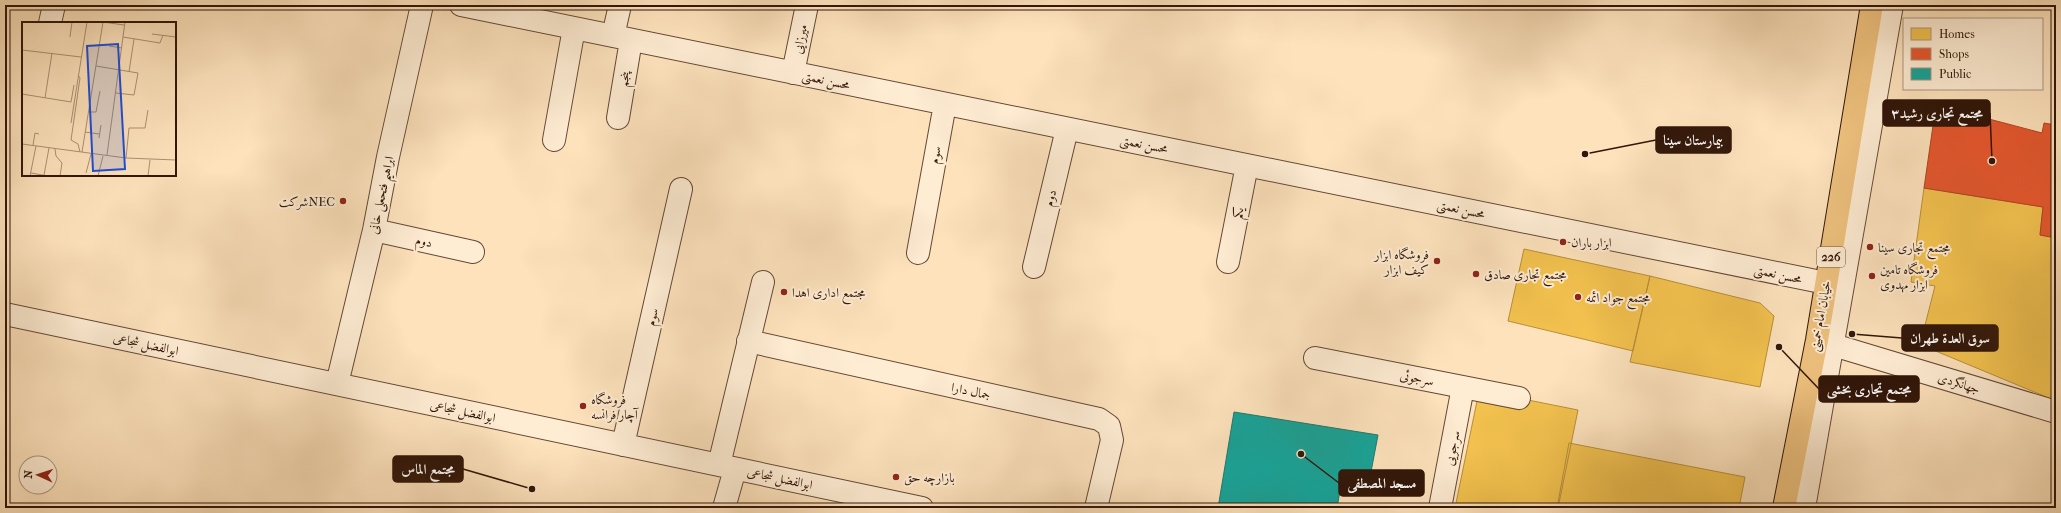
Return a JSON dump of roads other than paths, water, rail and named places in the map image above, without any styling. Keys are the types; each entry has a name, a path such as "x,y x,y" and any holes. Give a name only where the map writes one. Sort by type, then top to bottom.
{"main road":[{"name":"خیابان امام خمینی","path":"1784,508 1826,283 1872,5"}],"street":[{"path":"50,22 54,5"},
{"name":"ابراهیم فتحعلی خانی","path":"338,384 374,230 388,157 422,5"},
{"name":"محسن نعمتی","path":"461,5 1826,283"},
{"name":"پنجم","path":"618,118 622,38 620,5"},
{"name":"میرزایی","path":"793,73 807,5"},
{"path":"1804,508 1892,5"},
{"path":"554,140 574,28"},
{"name":"سوم","path":"918,253 944,104"},
{"name":"دوم","path":"1034,267 1067,129"},
{"name":"یکم","path":"1228,262 1247,165"},
{"name":"سوم","path":"623,445 681,189"},
{"name":"دوم","path":"374,230 473,252"},
{"path":"724,508 727,467 748,341 763,282"},
{"name":"ابوالفضل شجاعی","path":"5,314 922,508"},
{"name":"جهانگردی","path":"1816,340 2056,412"},
{"name":"جمال دارا","path":"748,341 1099,419 1109,426 1112,440 1096,508"},
{"name":"سرجوئی","path":"1314,358 1519,398"},
{"name":"سرجویی","path":"1440,508 1464,387"}],"place":[{"name":"بیمارستان سینا","path":"1585,154"},
{"name":"مجتمع تجاری رشید۳","path":"1992,161"},
{"name":"شرکتNEC","path":"343,201"},
{"name":"ابزار باران","path":"1563,242"},
{"name":"مجتمع تجاری سینا","path":"1870,247"},
{"name":"فروشگاه ابزار کیف ابزار","path":"1437,261"},
{"name":"مجتمع تجاری صادق","path":"1476,274"},
{"name":"فروشگاه تامین ابزار مهدوی","path":"1872,276"},
{"name":"مجتمع اداری اهدا","path":"784,292"},
{"name":"مجتمع جواد ائمه","path":"1578,297"},
{"name":"سوق العدة طهران","path":"1852,334"},
{"name":"مجتمع تجاری بخشی","path":"1779,347"},
{"name":"فروشگاه آچار فرانسه","path":"583,406"},
{"name":"مسجد المصطفی","path":"1301,454"},
{"name":"بازارچه حق","path":"896,477"},
{"name":"مجتمع الماس","path":"532,489"}]}
